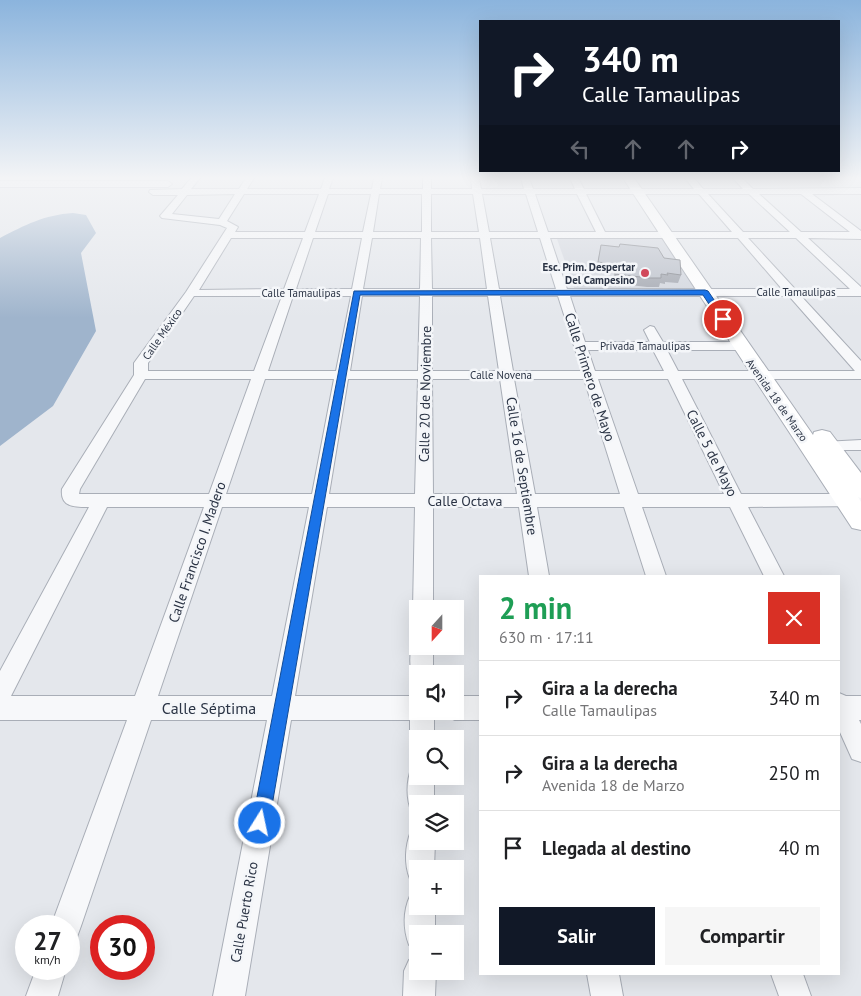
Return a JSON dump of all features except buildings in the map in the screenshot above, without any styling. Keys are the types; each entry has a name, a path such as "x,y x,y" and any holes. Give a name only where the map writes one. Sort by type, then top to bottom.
{"street":[{"path":"209,224 227,228 309,235 860,235"},
{"name":"Calle México","path":"70,497 71,489 141,374 141,363 191,293 228,224"},
{"name":"Calle Francisco I. Madero","path":"70,915 313,224"},
{"name":"Calle Puerto Rico","path":"229,996 369,224"},
{"name":"Calle 20 de Noviembre","path":"423,600 426,224"},
{"name":"Calle 16 de Septiembre","path":"482,224 539,575"},
{"name":"Calle Primero de Mayo","path":"540,224 656,575"},
{"path":"597,224 602,235"},
{"name":"Avenida 18 de Marzo","path":"666,224 769,375 856,497"},
{"path":"730,224 861,369"},
{"path":"787,224 861,292"},
{"path":"846,224 860,235"},
{"name":"Avenida 18 de Marzo","path":"713,292 740,346 769,375 829,446 856,497 861,521"},
{"name":"Calle Tamaulipas","path":"191,293 861,292"},
{"name":"Calle 5 de Mayo","path":"650,330 773,575"},
{"name":"Privada Tamaulipas","path":"580,346 740,346"},
{"name":"Calle Novena","path":"141,374 861,374"},
{"path":"829,446 861,445"},
{"name":"Calle Octava","path":"70,497 77,501 736,501 856,497"},
{"path":"0,694 101,501"},
{"name":"Calle Séptima","path":"0,708 409,708"},
{"path":"464,708 479,708"},
{"path":"845,708 861,750"},
{"path":"603,975 607,996"},
{"path":"787,975 795,996"},
{"path":"42,996 47,980"},
{"path":"419,996 420,980"}],"shaded area":[{"path":"557,239 664,239 699,291 575,290"}],"water":[{"path":"91,224 96,233 81,253 96,331 53,406 0,446 0,238 26,225"}],"place":[{"name":"Esc. Prim. Despertar Del Campesino","path":"645,273"}],"route":[{"path":"260,823 357,293 705,292 723,319"}]}
